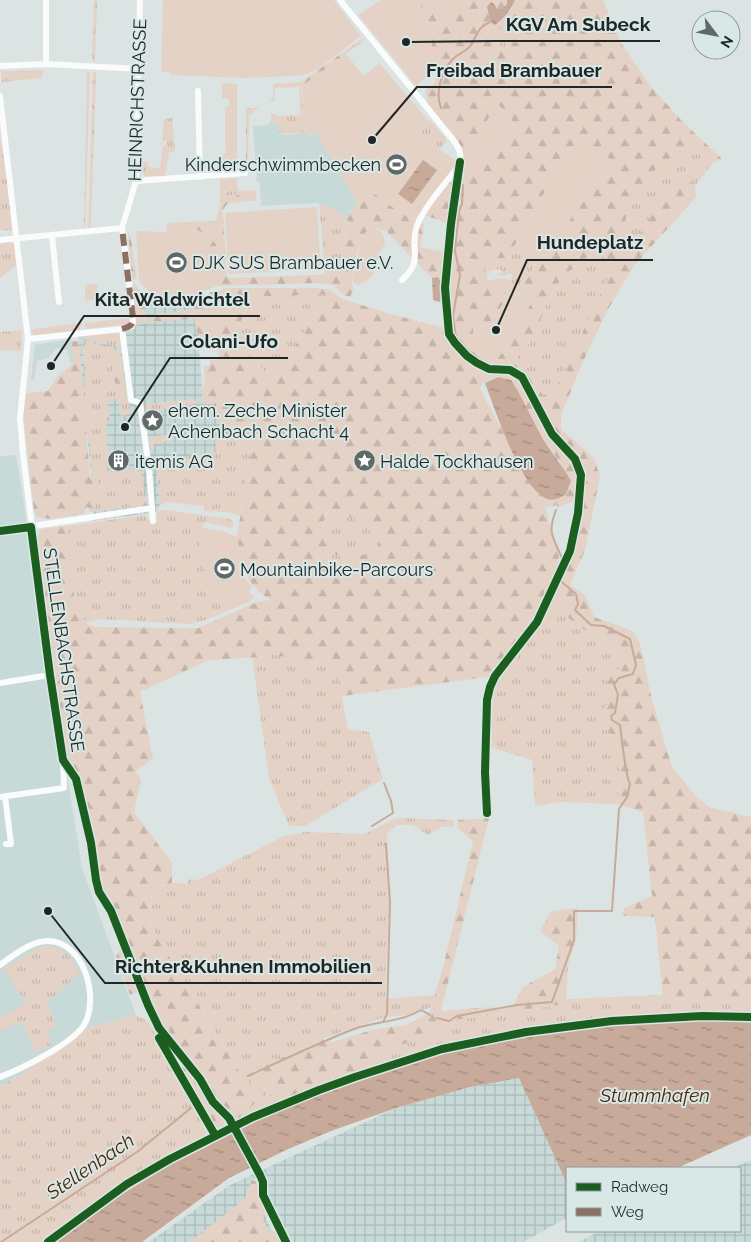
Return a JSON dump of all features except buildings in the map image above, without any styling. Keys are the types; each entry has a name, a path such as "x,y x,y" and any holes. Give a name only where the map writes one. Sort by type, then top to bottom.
{"street":[{"path":"46,0 46,64"},
{"name":"HEINRICHSTRASSE","path":"122,329 130,327 133,323 122,228 136,181 140,69 140,0"},
{"path":"340,0 450,136 461,154 460,162 419,220 416,229 415,261 402,280"},
{"path":"0,66 46,64 140,69"},
{"path":"198,90 200,177"},
{"name":"STELLENBACHSTRASSE","path":"0,96 28,339 20,418 31,527 63,760 64,788 3,797 11,844 6,844"},
{"path":"136,181 245,173"},
{"path":"0,240 18,240 122,228"},
{"path":"52,236 59,302"},
{"path":"28,339 122,329 131,400 140,403 149,469 153,521"},
{"path":"0,531 152,508"},
{"path":"0,684 50,675"},
{"name":"STELLENBACHSTRASSE","path":"63,760 76,779 100,892 111,911 148,1005 159,1028 200,1079 214,1102 223,1110 232,1124"},
{"path":"0,965 33,944 49,941 58,943 70,950 84,968 89,983 90,996 88,1015 84,1024 74,1035 38,1059 0,1076"}],"shaded area":[{"path":"271,120 279,126 281,135 300,134 305,129 309,137 315,131 357,202 348,218 332,208 317,203 261,206 260,182 257,182 253,126 267,125"},
{"name":"ehem. Zeche Minister Achenbach Schacht 4","path":"196,293 196,309 153,315 195,318 196,330 198,330 203,404 216,403 221,436 215,437 216,452 156,461 160,504 157,512 92,521 94,509 78,336 135,329 134,299"},
{"path":"71,339 74,363 71,364 67,350 57,348 48,358 37,361 34,380 31,380 35,345"},
{"path":"16,455 82,868 136,1015 88,1028 22,1074 0,1086 0,456"},
{"path":"520,1078 566,1182 566,1219 523,1242 293,1242 267,1196 264,1174 254,1178 257,1198 277,1242 149,1242 230,1185 396,1108 470,1087"},
{"path":"751,1160 751,1242 579,1242 598,1232 741,1232 741,1167 734,1167"}],"green space":[{"path":"94,0 97,0 95,62 92,55"},
{"path":"163,0 334,0 361,36 321,67 308,74 244,78 171,75 171,72 161,72"},
{"path":"381,0 422,0 420,4 432,37 431,53 437,68 416,86 358,15"},
{"path":"422,0 431,0 434,7 463,9 469,0 507,0 507,4 501,9 497,9 489,14 490,22 495,25 511,9 515,0 603,0 620,41 648,83 681,120 722,159 713,163 697,153 678,154 661,163 641,185 620,233 635,241 665,198 680,185 689,180 695,186 696,197 633,267 607,311 561,415 561,429 594,458 600,476 585,550 570,585 585,595 594,617 633,631 640,643 652,700 672,767 695,795 709,807 751,817 751,1002 663,999 655,917 622,916 624,908 652,896 643,812 616,804 621,780 617,741 605,729 603,709 610,701 606,678 619,669 617,646 583,629 566,616 567,603 553,595 495,676 342,696 335,667 265,653 260,657 209,660 140,692 153,759 136,771 141,780 134,812 172,863 172,883 151,889 152,928 242,1076 264,1094 240,1118 225,1118 225,1128 214,1128 204,1109 194,1108 152,1030 154,1021 143,990 130,995 116,956 122,948 98,878 80,784 67,760 37,538 41,529 66,526 75,602 86,623 96,627 198,628 257,602 270,600 259,592 249,580 235,548 254,435 248,428 235,430 216,452 215,437 221,436 216,403 203,404 204,366 210,366 210,360 219,360 218,351 207,347 200,339 195,318 149,323 153,315 196,309 196,296 203,297 211,292 228,288 316,288 331,290 340,298 387,313 448,329 442,299 441,282 438,277 432,278 387,232 377,228 369,228 366,233 355,258 352,278 353,289 350,297 343,295 334,285 317,283 217,286 204,291 216,258 205,254 185,222 216,221 220,203 220,189 227,196 236,194 244,198 245,201 227,204 223,210 227,278 342,274 348,218 357,202 376,194 399,211 425,224 420,247 445,252 448,224 425,215 428,208 463,161 463,153 456,138 429,106 425,91 435,82 437,68 431,53 432,37 420,4","holes":["504,26 506,34 503,37 509,50 508,57 494,37 494,33","498,104 521,132 493,156 483,169","600,152 611,160 601,178 583,196 553,250 539,266 535,265 522,287 521,297 531,303 511,341 494,363 494,367 493,363 478,355 473,315 489,326 508,297 488,280 483,262 490,259 505,258 512,250 543,195","595,250 614,265 554,393 543,395 528,373 523,375 517,358 534,336 554,289 564,277","325,294 327,297 276,375 271,377 234,342 234,334 254,297","497,376 511,380 542,435 563,466 545,498 534,489 480,389 483,383","574,501 581,505 571,552 558,567 559,555 545,507 555,506 557,502 557,507","327,510 362,522 382,533 377,551 386,553 374,555 349,553 339,550 333,547 326,537 324,524","328,551 345,558 340,579 329,577"]},
{"path":"431,0 469,0 458,15 443,27 436,23 437,20 433,14 434,7"},
{"path":"504,26 506,34 503,37 509,50 508,57 494,37 494,33"},
{"path":"362,39 364,41 302,86 301,82"},
{"path":"346,54 364,76 379,63 429,121 419,135 458,162 418,217 413,220 386,203 376,194 357,202 315,131 308,137 305,129 302,86"},
{"path":"43,70 42,78 2,82 1,71"},
{"path":"87,72 90,72 84,227"},
{"path":"93,72 96,72 96,76 91,228 88,228"},
{"path":"301,82 305,129 300,134 289,133 280,135 279,126 271,120 271,114 276,114 276,116 300,115 299,87 274,88 275,101 270,101 273,97 273,84"},
{"path":"222,83 237,84 237,168 223,170 223,154 226,153 225,107 229,106 229,99 222,98"},
{"path":"498,104 521,132 493,156 483,169 476,168 468,159 467,150"},
{"path":"246,108 259,108 249,116 248,161 250,162 246,168"},
{"path":"172,118 175,152 169,152 165,176 145,176 141,171 142,161 148,162 148,167 160,168 163,146 167,145 167,141 162,141 164,119"},
{"path":"430,120 445,137 446,141 440,149 419,135"},
{"path":"0,137 16,231 0,230"},
{"path":"581,140 611,160 601,178 583,196 553,250 539,267 512,250 543,195"},
{"path":"688,151 705,155 713,163 695,186 689,180 672,191 658,207 635,242 619,234 635,196 649,174 662,161 676,154"},
{"path":"237,178 238,191 255,190 257,201 245,201 244,198 236,194 227,196 220,189 220,179"},
{"path":"319,204 332,208 348,218 342,274 325,274"},
{"path":"317,207 321,269 228,274 225,213"},
{"name":"DJK SUS Brambauer e.V.","path":"185,222 214,240 205,254 216,257 208,285 200,293 153,297 139,281 136,231 166,232 167,223"},
{"path":"369,228 381,232 385,244 370,278 358,285 354,283 352,278 362,237"},
{"path":"128,233 131,238 137,279 132,279"},
{"path":"9,242 14,244 17,265 0,278 0,244"},
{"path":"512,250 535,265 522,287 521,297 511,292 508,297 491,281 499,278 510,280 512,275 510,273 505,276 496,276 503,272 499,269 486,274 482,262 490,259 505,258"},
{"path":"595,250 614,265 554,393 543,395 528,373 523,375 517,358 534,336 550,297 559,283"},
{"path":"134,283 144,298 146,316 150,315 145,324 143,324 143,319 141,319 141,324 135,326 133,289 131,286"},
{"path":"97,284 98,299 85,301 85,285"},
{"path":"510,292 531,303 511,341 494,363 478,355 473,333 473,314 489,326"},
{"path":"210,294 236,298 231,325 206,321"},
{"path":"325,294 327,297 276,375 271,377 234,342 234,334 254,297"},
{"path":"130,318 127,324 85,329 85,323"},
{"path":"82,323 79,330 34,336 31,331 34,329"},
{"path":"22,330 21,351 0,350 0,332"},
{"path":"116,333 120,335 121,346 111,346 83,339 83,335"},
{"path":"71,341 79,341 90,478 96,476 99,484 99,497 94,509 86,507 84,514 50,519 37,517 34,511 23,416 26,393 48,391 57,377 74,363"},
{"path":"83,341 120,350 122,362 117,360 119,392 127,394 129,406 132,409 127,415 121,416 118,399 108,400 110,421 106,422 110,471 130,468 131,470 146,469 146,471 142,472 144,494 147,494 147,500 142,506 90,512 88,505 92,481 90,441 85,432 83,403 85,370"},
{"path":"115,361 122,362 127,394 119,393 116,385 114,369"},
{"path":"194,399 197,402 195,404 186,406 187,417 185,417 184,406 146,411 146,404"},
{"path":"248,428 254,435 240,516 226,512 204,511 204,506 165,502 164,505 160,504 156,461 216,452 235,430"},
{"path":"172,434 173,440 154,444 154,449 150,447 150,441 153,436"},
{"path":"159,510 230,519 234,523 231,528 205,522 202,528 213,593 227,597 245,596 249,592 254,596 251,601 206,620 189,624 101,619 86,623 75,602 66,526 145,515 150,521 156,521 156,515"},
{"path":"328,510 356,519 382,533 386,553 377,556 352,554 333,547 324,531 325,517"},
{"name":"Mountainbike-Parcours","path":"202,528 223,531 237,537 246,580 252,587 246,596 227,597 213,593 198,552"},
{"path":"328,551 345,557 340,579 329,577"},
{"path":"553,595 567,603 566,616 583,629 617,646 619,669 605,729 617,741 621,780 616,804 563,802 535,806 532,760 487,746 489,700 497,677 545,617"},
{"path":"265,653 336,667 348,729 369,732 383,779 305,826 289,826 269,778 252,656 260,657"},
{"path":"396,818 454,820 453,827 441,827 428,835 413,825 397,825 387,834 389,902 385,999 435,995 431,1007 410,1015 385,1017 322,1039 253,1071 272,1091 266,1107 360,1073 376,1056 432,1032 451,1017 454,1020 566,1004 566,999 662,995 663,999 751,1002 751,1020 685,1020 619,1024 554,1031 489,1042 425,1058 363,1077 301,1100 241,1128 232,1118 240,1118 263,1094 242,1076 152,928 151,889 172,883 187,884 189,879 198,880 284,836 305,832 365,834"},
{"path":"489,818 441,1011 491,1007 497,1010 512,1007 523,987 555,969 559,946 540,931 551,911 578,908 576,940 568,965 566,1004 454,1020 451,1017 432,1032 376,1056 360,1073 266,1107 272,1091 259,1085 253,1071 322,1039 333,1042 375,1029 406,1025 430,1012 444,963 473,841 457,828 458,820"},
{"path":"55,946 69,956 80,973 47,1002 56,1027 48,1029 51,1045 35,1053 22,1021 0,1032 0,1018 26,1003 4,968 40,947"},
{"path":"136,1015 149,1022 211,1141 140,1182 53,1242 0,1242 0,1086 22,1074 88,1028"},
{"path":"252,1180 256,1182 261,1195 267,1196 276,1212 262,1216 269,1233 285,1227 293,1242 189,1242 244,1200"}],"water":[{"path":"507,0 515,0 504,17 495,25 493,24 487,7 491,2 497,9 501,9 507,4"},
{"path":"423,160 437,170 412,204 398,194"},
{"path":"438,277 441,282 442,299 439,302 433,300 432,278"},
{"path":"498,377 511,380 545,442 571,481 566,494 561,497 553,500 545,498 526,479 509,446 485,383"},
{"name":"Stummhafen","path":"669,1019 751,1020 751,1135 679,1167 566,1167 566,1182 519,1078 470,1087 396,1108 331,1131 286,1150 229,1178 142,1242 53,1242 96,1212 187,1155 283,1107 383,1069 434,1055 492,1042 580,1028"}],"waterway":[{"path":"441,108 439,89 445,70 454,58 471,45 480,29 490,22"},
{"path":"463,185 455,251 460,275 453,316 456,337 469,351 483,361"},
{"path":"437,1018 449,1021 457,1016 517,1005 552,1002 574,940 574,911 612,911 619,809 627,797 630,784 625,765 620,725 612,720 611,716 615,713 618,695 614,684 619,678 633,674 636,665 630,639 604,626 591,625 575,610 578,604 576,594 556,577 562,558 552,535 552,524 556,510"},
{"path":"372,826 393,813 391,801 384,783"},
{"path":"383,1022 387,1014 390,902 386,844"},
{"name":"Stellenbach","path":"248,1076 354,1029 405,1017 421,1010 430,1015"},
{"name":"Stellenbach","path":"1,1242 137,1152 191,1108"}],"marked path":[{"path":"122,228 133,318 130,326 122,329"}],"cycle path":[{"path":"460,162 451,224 445,288 449,334 467,356 477,363 489,369 510,370 522,377 552,434 575,459 581,475 578,513 570,551 537,622 495,676 490,687 487,700 485,772 487,813"},
{"path":"0,531 31,527 63,760 76,779 91,843 99,892 111,911 159,1028 200,1079 213,1102 229,1118 260,1175 263,1182 263,1195 286,1242"},
{"path":"48,1242 127,1184 170,1159 253,1117 355,1077 442,1049 526,1032 612,1021 702,1016 751,1017"},
{"path":"159,1038 215,1135"}],"place":[{"name":"KGV Am Subeck","path":"406,42"},
{"name":"Freibad Brambauer","path":"372,140"},
{"name":"Kinderschwimmbecken","path":"397,164"},
{"name":"DJK SUS Brambauer e.V.","path":"176,262"},
{"name":"Hundeplatz","path":"496,330"},
{"name":"Kita Waldwichtel","path":"51,366"},
{"name":"ehem. Zeche Minister Achenbach Schacht 4","path":"152,420"},
{"name":"Colani-Ufo","path":"125,427"},
{"name":"itemis AG","path":"119,461"},
{"name":"Halde Tockhausen","path":"364,461"},
{"name":"Mountainbike-Parcours","path":"224,569"},
{"name":"Richter&Kuhnen Immobilien","path":"48,911"}]}
